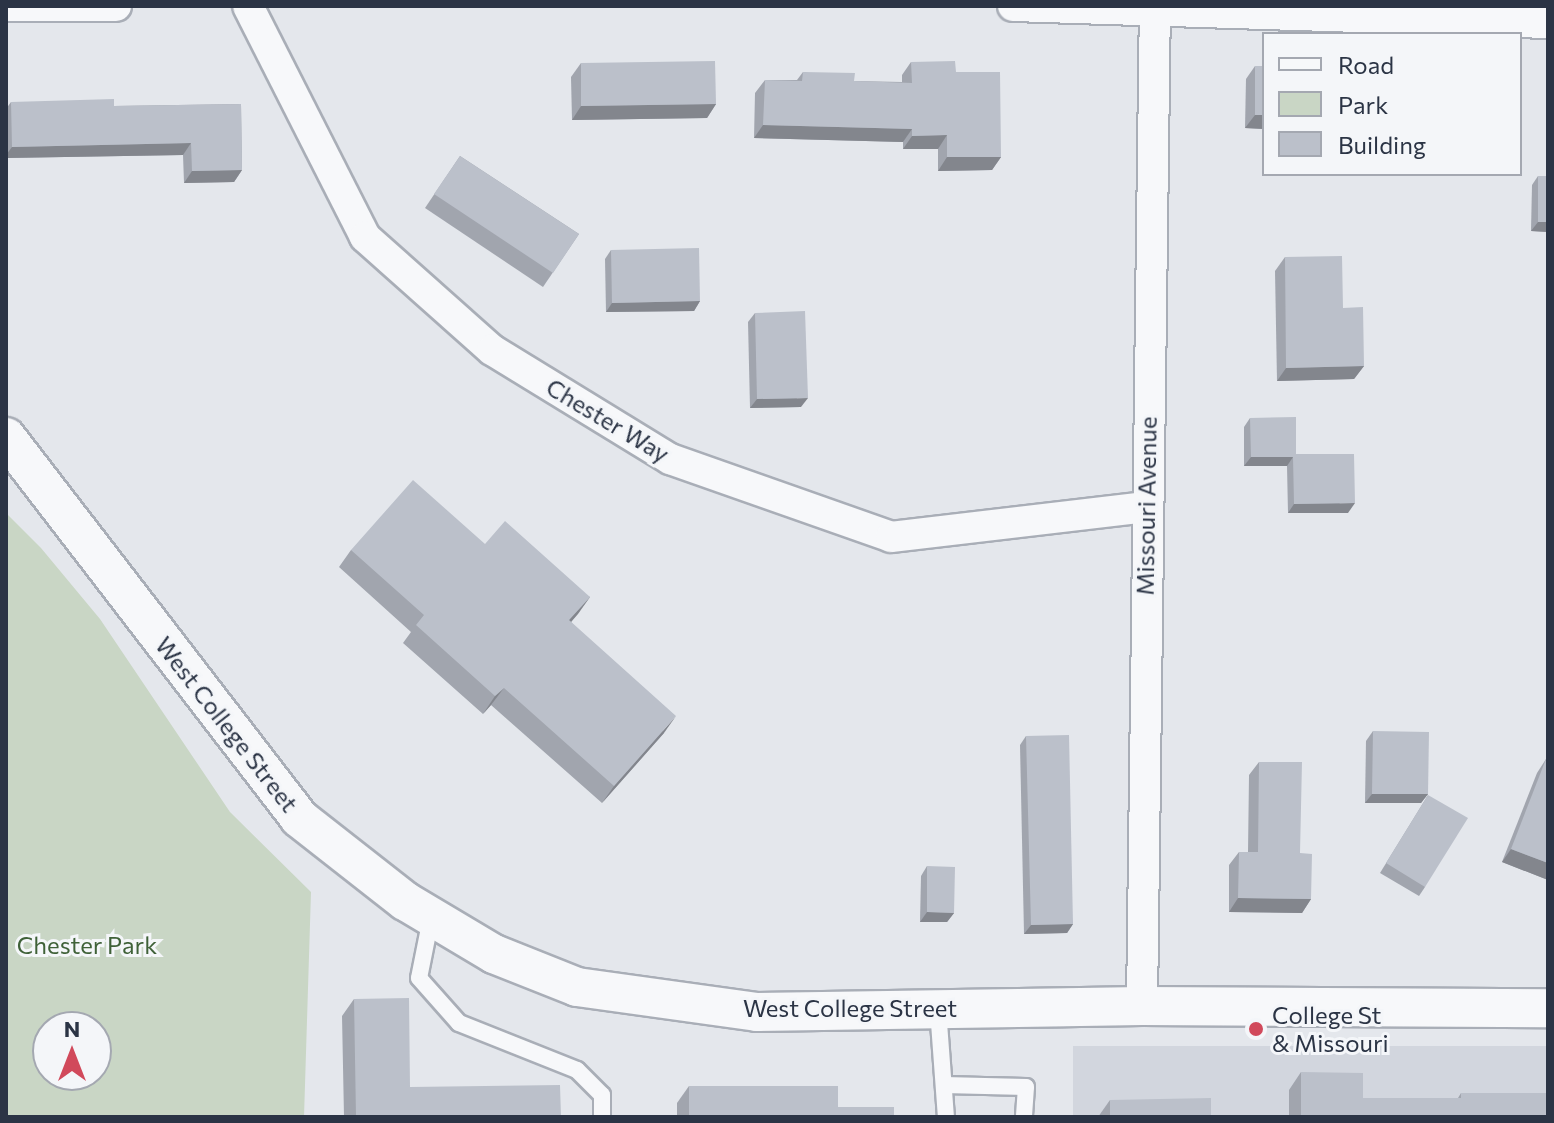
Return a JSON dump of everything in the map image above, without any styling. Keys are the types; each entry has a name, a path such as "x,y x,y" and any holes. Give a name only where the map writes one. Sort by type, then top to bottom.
{"street":[{"path":"6,6 116,6"},
{"name":"Chester Way","path":"248,6 365,237 492,350 670,459 891,537 1146,507"},
{"path":"1013,6 1155,8 1548,23"},
{"name":"Missouri Avenue","path":"1142,1006 1146,507 1155,8"},
{"name":"West College Street","path":"6,437 299,818 405,901 494,954 577,987 757,1012 1142,1006 1548,1008"}],"lane":[{"path":"432,917 419,978 459,1023 577,1070 602,1095 602,1117"},
{"path":"938,1009 946,1117"},
{"path":"944,1085 1026,1087 1024,1117"}],"shaded area":[{"path":"1073,1046 1548,1046 1548,1117 1073,1117"}],"green space":[{"name":"Chester Park","path":"6,513 41,548 100,619 230,812 311,892 304,1117 6,1117"}],"building":[{"path":"715,61 716,104 581,106 581,63"},
{"path":"955,61 956,72 1000,72 1001,157 947,157 947,135 912,136 912,129 763,125 765,80 802,81 803,72 855,73 854,81 912,83 911,62"},
{"path":"1255,66 1262,66 1262,115 1255,115"},
{"path":"114,99 114,106 241,104 242,170 192,171 191,143 12,147 11,102"},
{"path":"460,156 579,234 553,273 434,194"},
{"path":"1538,176 1548,176 1548,222 1538,222"},
{"path":"699,248 700,301 612,303 611,250"},
{"path":"1342,256 1343,308 1363,307 1364,366 1286,368 1285,257"},
{"path":"805,311 808,398 757,399 755,313"},
{"path":"1296,417 1296,454 1354,454 1355,503 1294,504 1293,457 1251,457 1250,418"},
{"path":"413,480 485,544 505,521 590,597 569,620 676,716 614,786 504,688 495,696 416,625 424,615 351,550"},
{"path":"1373,731 1429,732 1428,794 1372,794"},
{"path":"1069,735 1073,924 1031,925 1026,736"},
{"path":"1548,760 1548,863 1511,849"},
{"path":"1259,762 1302,762 1300,853 1312,854 1311,899 1238,898 1239,852 1258,852"},
{"path":"1428,795 1468,818 1425,887 1386,863"},
{"path":"927,866 955,867 954,913 927,912"},
{"path":"409,998 410,1087 560,1085 561,1117 356,1117 354,999"},
{"path":"1301,1072 1363,1073 1363,1098 1461,1098 1461,1093 1548,1093 1548,1117 1301,1117"},
{"path":"689,1086 838,1086 838,1107 894,1107 894,1117 689,1117"},
{"path":"1211,1098 1211,1117 1110,1117 1110,1100"}],"place":[{"name":"College St & Missouri","path":"1256,1029"}]}
